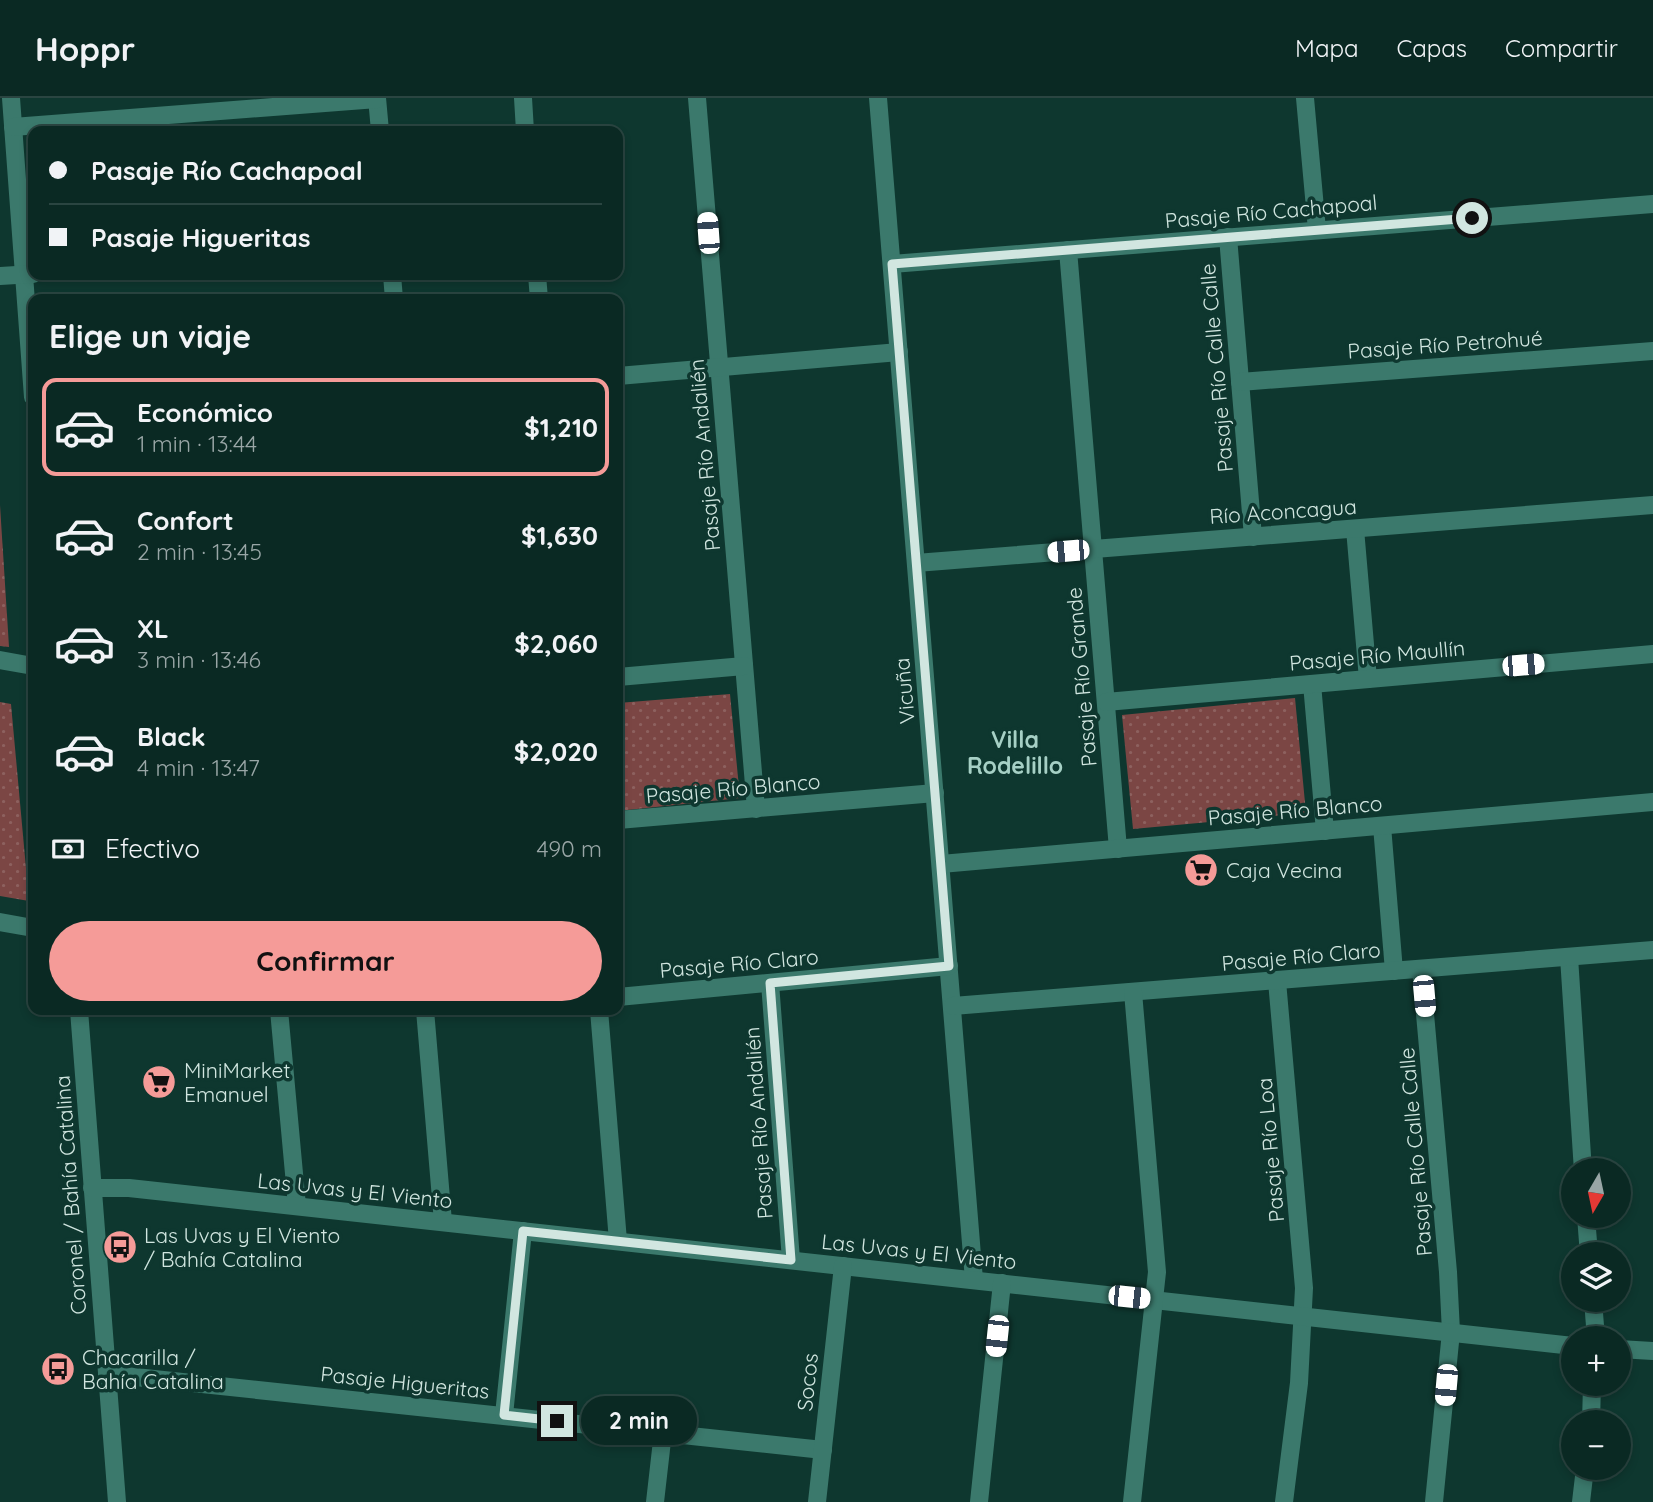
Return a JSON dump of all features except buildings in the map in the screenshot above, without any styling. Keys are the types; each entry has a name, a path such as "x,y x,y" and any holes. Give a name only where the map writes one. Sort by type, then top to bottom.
{"street":[{"path":"11,98 28,266"},
{"path":"523,98 525,126"},
{"name":"Pasaje Río Andalién","path":"697,98 755,808"},
{"name":"Vicuña","path":"878,98 974,1280"},
{"path":"1306,98 1317,230"},
{"path":"13,127 377,99 380,126"},
{"name":"Pasaje Río Cachapoal","path":"892,264 1653,204"},
{"name":"Pasaje Río Calle Calle","path":"1228,237 1253,537"},
{"name":"Pasaje Río Grande","path":"1068,250 1118,849"},
{"path":"0,276 28,275"},
{"name":"Pasaje Río Petrohué","path":"1240,382 1653,351"},
{"path":"623,376 899,352"},
{"name":"Río Aconcagua","path":"916,563 1653,505"},
{"path":"1355,529 1368,679"},
{"name":"Pasaje Río Maullín","path":"1105,702 1653,654"},
{"path":"0,660 28,665"},
{"path":"623,677 744,666"},
{"path":"1312,684 1325,831"},
{"name":"Pasaje Río Blanco","path":"623,820 935,793"},
{"name":"Pasaje Río Blanco","path":"941,864 1653,802"},
{"path":"1382,825 1394,971"},
{"path":"0,922 28,927"},
{"name":"Pasaje Río Claro","path":"953,1006 1653,950"},
{"path":"1569,957 1582,1158"},
{"name":"Pasaje Río Claro","path":"623,997 949,966"},
{"name":"Pasaje Río Calle Calle","path":"1422,969 1451,1332 1434,1502"},
{"name":"Pasaje Río Loa","path":"1277,981 1303,1265 1299,1383 1284,1502"},
{"name":"Pasaje Río Andalién","path":"770,983 791,1260"},
{"path":"1132,1502 1157,1272 1133,992"},
{"name":"Coronel / Bahía Catalina","path":"79,1015 117,1502"},
{"path":"279,1015 297,1206"},
{"path":"425,1015 443,1222"},
{"path":"599,1015 618,1241"},
{"name":"Las Uvas y El Viento","path":"92,1188 129,1188 1561,1345"},
{"path":"504,1415 523,1231"},
{"name":"Socos","path":"817,1502 842,1266"},
{"path":"979,1502 1002,1283"},
{"path":"1631,1350 1653,1352"},
{"name":"Pasaje Higueritas","path":"107,1374 823,1450"},
{"path":"655,1502 663,1432"},
{"path":"1581,1502 1584,1480"}],"shaded area":[{"path":"0,505 9,647 0,646"},
{"path":"730,694 740,798 623,810 623,703"},
{"path":"1295,698 1306,813 1133,829 1122,715"},
{"path":"0,702 11,704 28,901 0,896"}],"place":[{"name":"Caja Vecina","path":"1201,870"},
{"name":"MiniMarket Emanuel","path":"159,1082"},
{"name":"Las Uvas y El Viento / Bahía Catalina","path":"120,1247"},
{"name":"Chacarilla / Bahía Catalina","path":"58,1369"}],"district":[{"name":"Villa Rodelillo","path":"1015,752"}],"route":[{"path":"557,1421 504,1415 523,1231 791,1260 770,983 949,966 892,264 1472,218"}]}
